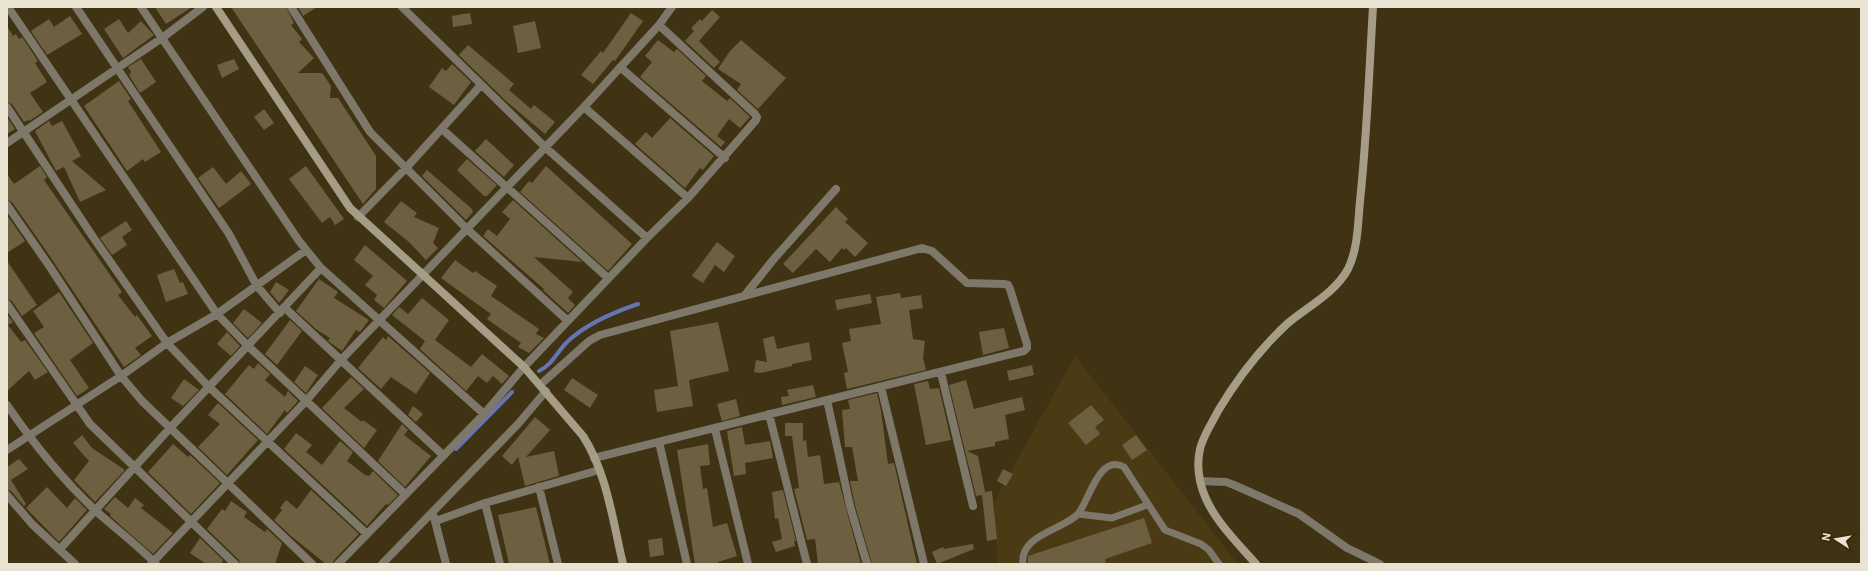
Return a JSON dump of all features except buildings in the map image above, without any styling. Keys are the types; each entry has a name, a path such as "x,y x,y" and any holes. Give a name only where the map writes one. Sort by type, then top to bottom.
{"street":[{"path":"8,7 217,314 247,345 406,494"},
{"path":"76,7 229,234 257,286 341,360 443,455"},
{"path":"141,7 306,250 321,268 484,414"},
{"path":"7,143 162,38 203,7"},
{"path":"216,7 350,208 358,217 424,274 524,367 584,436 599,470 623,564"},
{"path":"291,7 366,127 467,229 568,321"},
{"path":"402,7 545,147 647,238"},
{"path":"7,405 28,437 56,470 95,510 154,563 306,401 341,360 584,107 659,25 672,7"},
{"path":"1256,564 1213,511 1200,481 1200,448 1211,424 1248,366 1269,341 1288,323 1317,301 1339,281 1348,269 1352,259 1358,223 1364,161 1373,7"},
{"path":"338,564 484,414 524,367 608,278 688,198 725,158 756,120 758,116 659,25"},
{"path":"620,67 725,158"},
{"path":"358,217 406,168 481,85"},
{"path":"7,107 167,343 209,387 367,534"},
{"path":"584,107 688,198"},
{"path":"442,129 608,278"},
{"path":"745,295 773,260 836,189"},
{"path":"7,205 50,267 121,376 142,401 171,427 312,564"},
{"path":"540,385 589,341 600,335 922,248 932,251 967,283 1008,285 1018,311 1027,348 1024,351 941,373 594,458"},
{"path":"7,450 121,376 167,343 217,314 306,250"},
{"path":"60,549 247,345 283,310 321,268"},
{"path":"7,304 76,406 90,424 235,564"},
{"path":"941,373 973,506"},
{"path":"881,387 924,564"},
{"path":"384,563 518,424 546,391"},
{"path":"827,400 850,506 867,564"},
{"path":"769,414 807,564"},
{"path":"715,428 748,564"},
{"path":"659,442 687,564"},
{"path":"436,521 485,503 599,470"},
{"path":"1200,481 1226,482 1299,514 1347,548 1380,564"},
{"path":"539,487 558,564"},
{"path":"7,495 32,524 75,564"},
{"path":"485,503 500,564"},
{"path":"432,513 436,521 446,564"}],"lane":[{"path":"1023,564 1023,553 1029,544 1078,514 1091,487 1104,470 1112,464 1119,464 1124,467 1147,505 1165,530 1201,544 1209,550 1219,564"},
{"path":"1078,514 1112,518 1147,505"}],"shaded area":[{"path":"1075,356 1238,564 998,564 994,502"}],"waterway":[{"path":"539,371 551,362 563,346 582,330 610,315 638,304"},
{"path":"456,449 512,392"}]}
